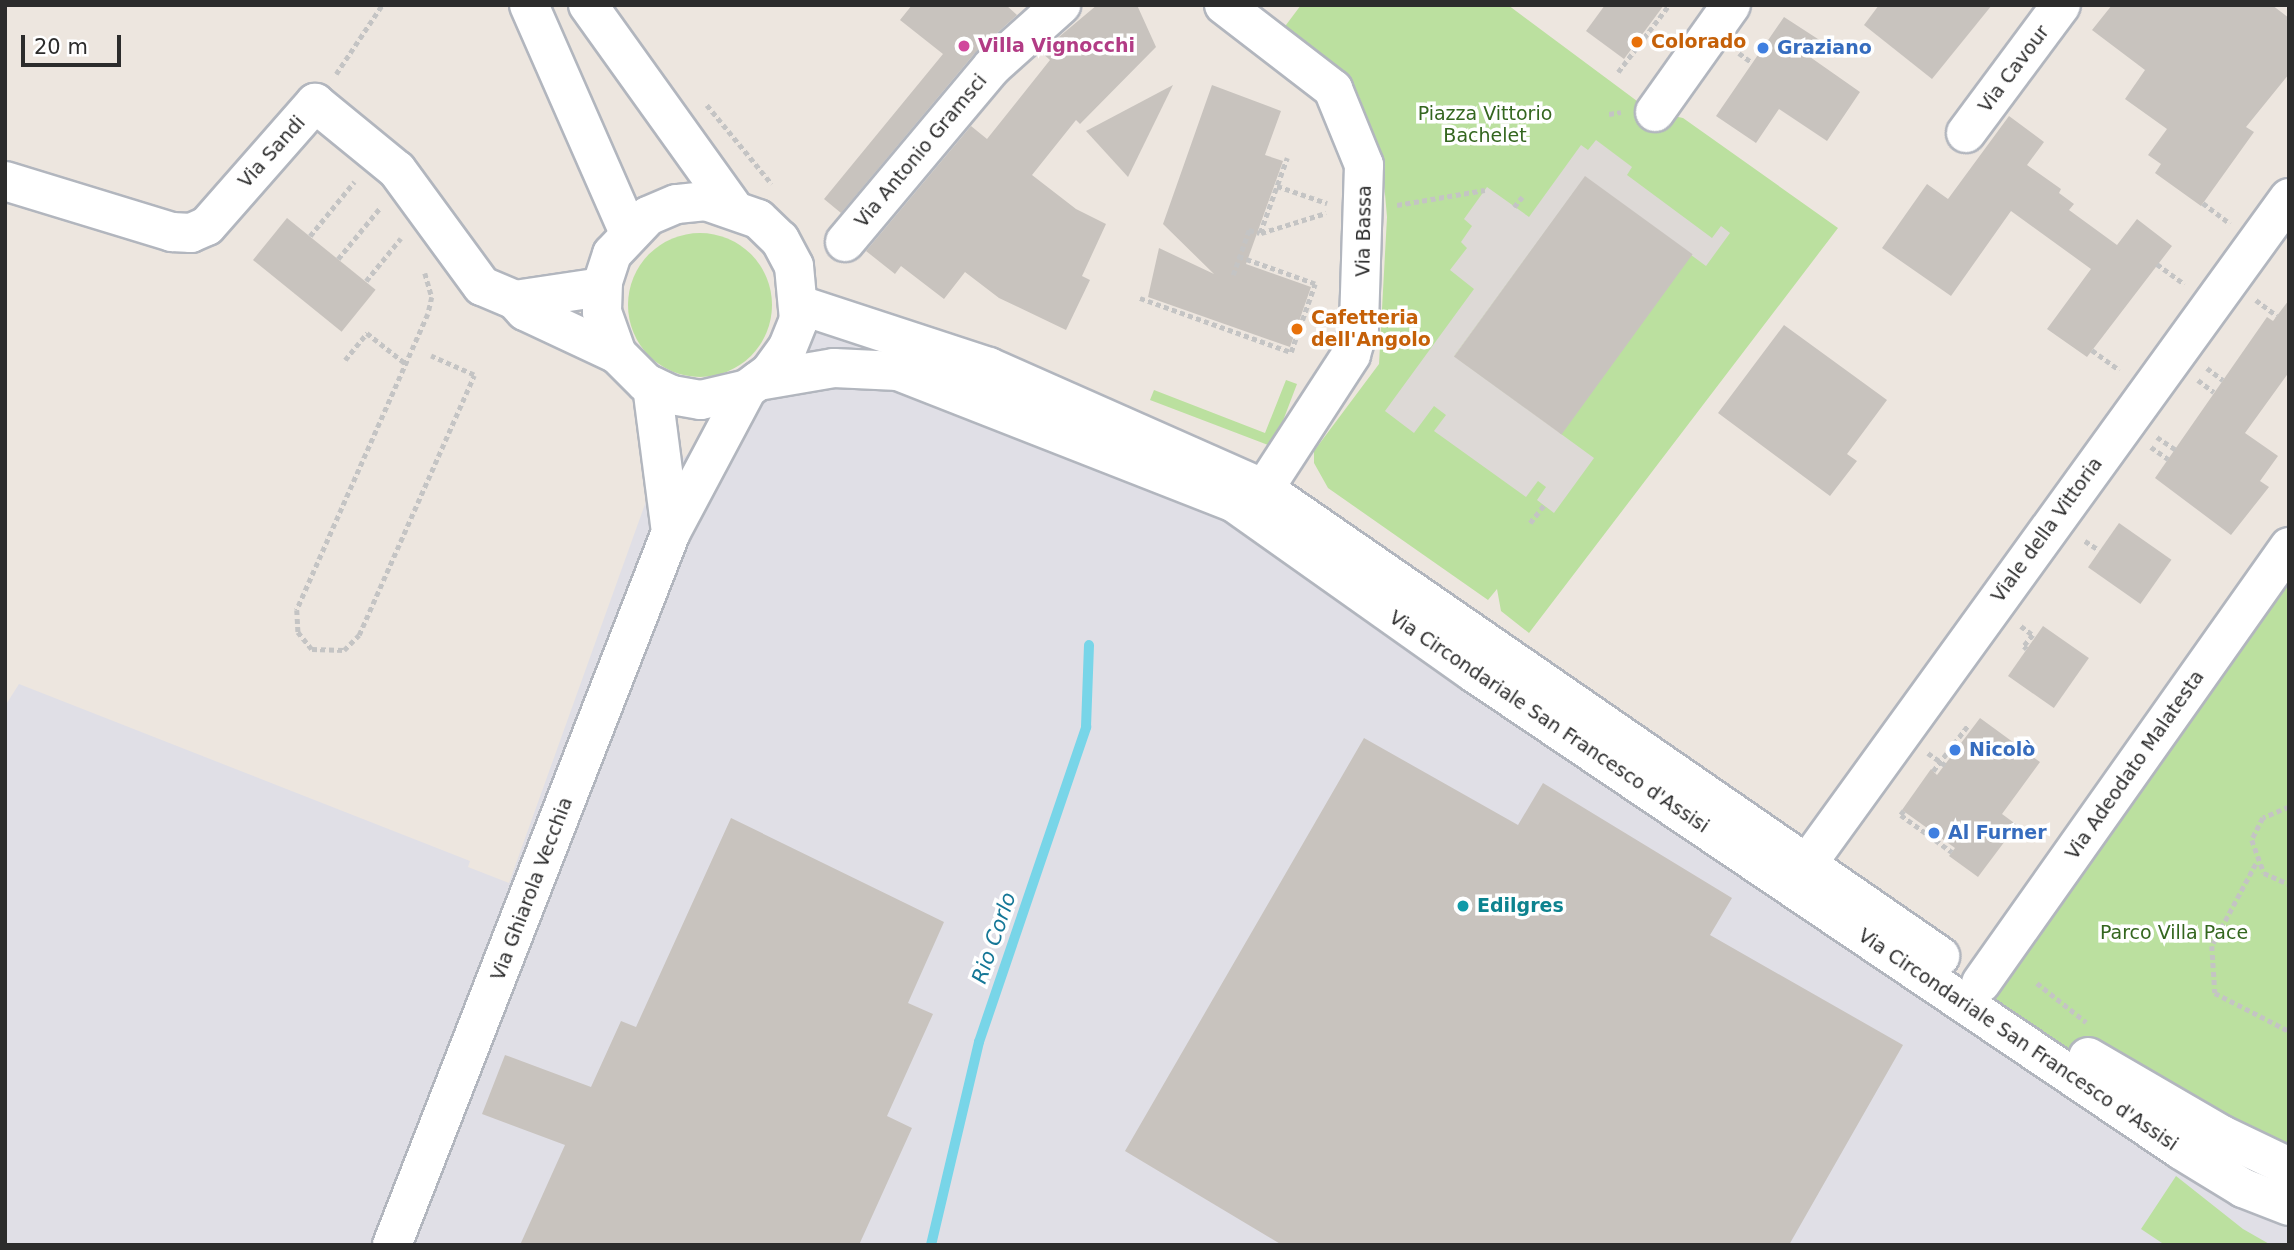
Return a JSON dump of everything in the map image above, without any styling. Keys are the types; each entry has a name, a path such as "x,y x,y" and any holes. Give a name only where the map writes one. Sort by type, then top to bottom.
{"street":[{"path":"529,5 628,232"},
{"path":"588,5 730,205"},
{"name":"Via Bassa","path":"1224,5 1333,89 1364,165 1359,328 1351,355 1264,489"},
{"path":"1655,113 1731,5"},
{"name":"Via Cavour","path":"1966,133 2061,5"},
{"name":"Via Antonio Gramsci","path":"845,242 992,67 1054,7"},
{"name":"Via Sandi","path":"5,181 172,232 191,233 207,226 316,103 397,170 468,272 498,295 515,300 524,311 617,354"},
{"name":"Viale della Vittoria","path":"1807,864 2289,198"},
{"name":"Via Circondariale San Francesco d'Assisi","path":"753,385 788,349 800,305 794,267 780,240 758,219 730,205 676,204 628,232 612,254 602,287 602,312 617,354 652,386 701,400 753,385 834,368 898,371 1233,502 1473,672 2181,1150 2244,1188 2289,1206"},
{"path":"515,300 602,287"},
{"name":"Via Circondariale San Francesco d'Assisi","path":"800,305 989,367 1264,489 2107,1070 2289,1167"},
{"name":"Via Ghiarola Vecchia","path":"392,1245 671,532 753,385"},
{"name":"Via Ghiarola Vecchia","path":"652,386 671,532"},
{"name":"Via Adeodato Malatesta","path":"1981,983 2289,547"}],"path":[{"path":"316,103 382,5"},
{"path":"1618,72 1669,5"},
{"path":"703,100 780,195"},
{"path":"1260,233 1287,158"},
{"path":"347,176 363,190"},
{"path":"310,236 354,182"},
{"path":"1277,186 1341,208"},
{"path":"1413,206 1485,190"},
{"path":"1514,207 1522,197"},
{"path":"372,198 386,219"},
{"path":"2203,202 2236,228"},
{"path":"338,259 379,209"},
{"path":"1233,275 1249,230 1260,233 1330,212"},
{"path":"394,228 407,247"},
{"path":"366,281 401,238"},
{"path":"1140,298 1291,352 1315,284 1239,257"},
{"path":"419,264 432,296 297,610 302,641 321,652 344,650 359,635 474,375 431,356"},
{"path":"2157,264 2191,289"},
{"path":"2247,294 2277,316"},
{"path":"345,360 367,333 405,363"},
{"path":"2092,349 2128,376"},
{"path":"1530,523 1544,505"},
{"path":"2012,619 2032,635 2024,646 2027,649"},
{"path":"1933,771 1969,724"},
{"path":"2289,799 2287,807 2256,828 2256,864 2212,946 2215,993 2289,1031"},
{"path":"1904,811 1901,815 1952,852"},
{"path":"2256,864 2274,881 2289,884"}],"shaded area":[{"path":"1596,140 1632,167 1627,175 1712,238 1721,226 1730,233 1706,266 1585,177 1454,356 1594,458 1554,513 1537,500 1546,487 1538,481 1526,497 1434,431 1446,415 1434,406 1414,433 1385,411 1474,289 1450,270 1467,248 1461,242 1472,226 1464,219 1487,187 1529,217 1581,145 1588,150"},
{"path":"820,321 909,369 1157,453 1978,999 2289,1181 2289,1245 5,1245 5,706 19,684 470,861 468,867 509,883 649,493"}],"green space":[{"name":"Piazza Vittorio Bachelet","path":"1301,5 1508,5 1637,101 1655,112 1683,118 1838,228 1529,633 1501,611 1497,589 1488,600 1328,488 1314,463 1314,451 1379,364 1387,217 1382,160 1359,96 1347,77 1283,29","holes":["1585,177 1691,255 1559,433 1454,356"]},
{"path":"700,233 727,239 751,254 766,278 772,305 766,332 751,356 727,371 700,377 673,371 649,356 634,332 628,305 634,278 649,254 673,239"},
{"path":"1286,380 1297,384 1273,447 1150,400 1154,390 1265,433"},
{"name":"Parco Villa Pace","path":"2289,557 2289,1181 2154,1113 1983,998"},
{"path":"2176,1176 2243,1229 2271,1245 2165,1245 2141,1229"}],"building":[{"path":"912,5 1006,5 1017,15 975,53 841,213 824,199 943,54 900,20"},
{"path":"1097,5 1137,5 1156,47 1080,124 1076,120 1032,175 1076,209 1106,224 1082,276 1090,280 1066,330 999,298 965,272 944,299 901,266 895,274 866,251 971,126 987,139 1050,60 1041,52"},
{"path":"1605,5 1664,5 1624,59 1586,31"},
{"path":"1879,5 1992,5 1932,79 1864,25"},
{"path":"2112,5 2272,5 2289,18 2289,74 2246,127 2254,132 2201,206 2155,173 2161,164 2148,155 2167,129 2125,99 2145,70 2092,30"},
{"path":"1784,17 1821,41 1810,57 1860,92 1827,141 1779,109 1756,143 1716,116"},
{"path":"1173,85 1128,177 1086,131"},
{"path":"1212,85 1281,111 1265,155 1283,161 1246,264 1311,287 1290,347 1148,297 1159,248 1214,274 1163,224"},
{"path":"2009,116 2044,142 2027,165 2061,189 2059,193 2074,204 2069,210 2117,245 2137,219 2172,246 2087,357 2047,329 2091,269 2011,211 1951,296 1882,248 1927,184 1948,199"},
{"path":"1585,176 1693,254 1562,435 1454,356"},
{"path":"287,218 376,290 342,332 253,260"},
{"path":"2289,300 2289,372 2245,433 2278,456 2260,481 2269,487 2231,535 2155,478 2267,317 2273,321"},
{"path":"1784,325 1887,400 1847,454 1857,461 1830,496 1718,413"},
{"path":"2119,523 2171,560 2140,604 2088,567"},
{"path":"2043,626 2089,658 2054,708 2008,676"},
{"path":"1980,718 2040,762 2002,814 2017,825 1978,877 1949,856 1955,848 1902,810 1931,769 1937,775"},
{"name":"Edilgres","path":"1364,738 1518,825 1543,783 1732,898 1710,935 1903,1045 1789,1245 1282,1245 1125,1151"},
{"path":"731,818 944,922 908,1003 933,1014 887,1116 912,1128 859,1245 520,1245 565,1145 482,1114 505,1055 591,1087 621,1021 636,1027"}],"waterway":[{"name":"Rio Corlo","path":"931,1245 979,1042 1086,727 1089,645"}],"place":[{"name":"Colorado","path":"1637,42"},
{"name":"Villa Vignocchi","path":"964,46"},
{"name":"Graziano","path":"1763,48"},
{"name":"Cafetteria dell'Angolo","path":"1297,329"},
{"name":"Nicolò","path":"1955,750"},
{"name":"Al Furner","path":"1934,833"},
{"name":"Edilgres","path":"1463,906"}]}
